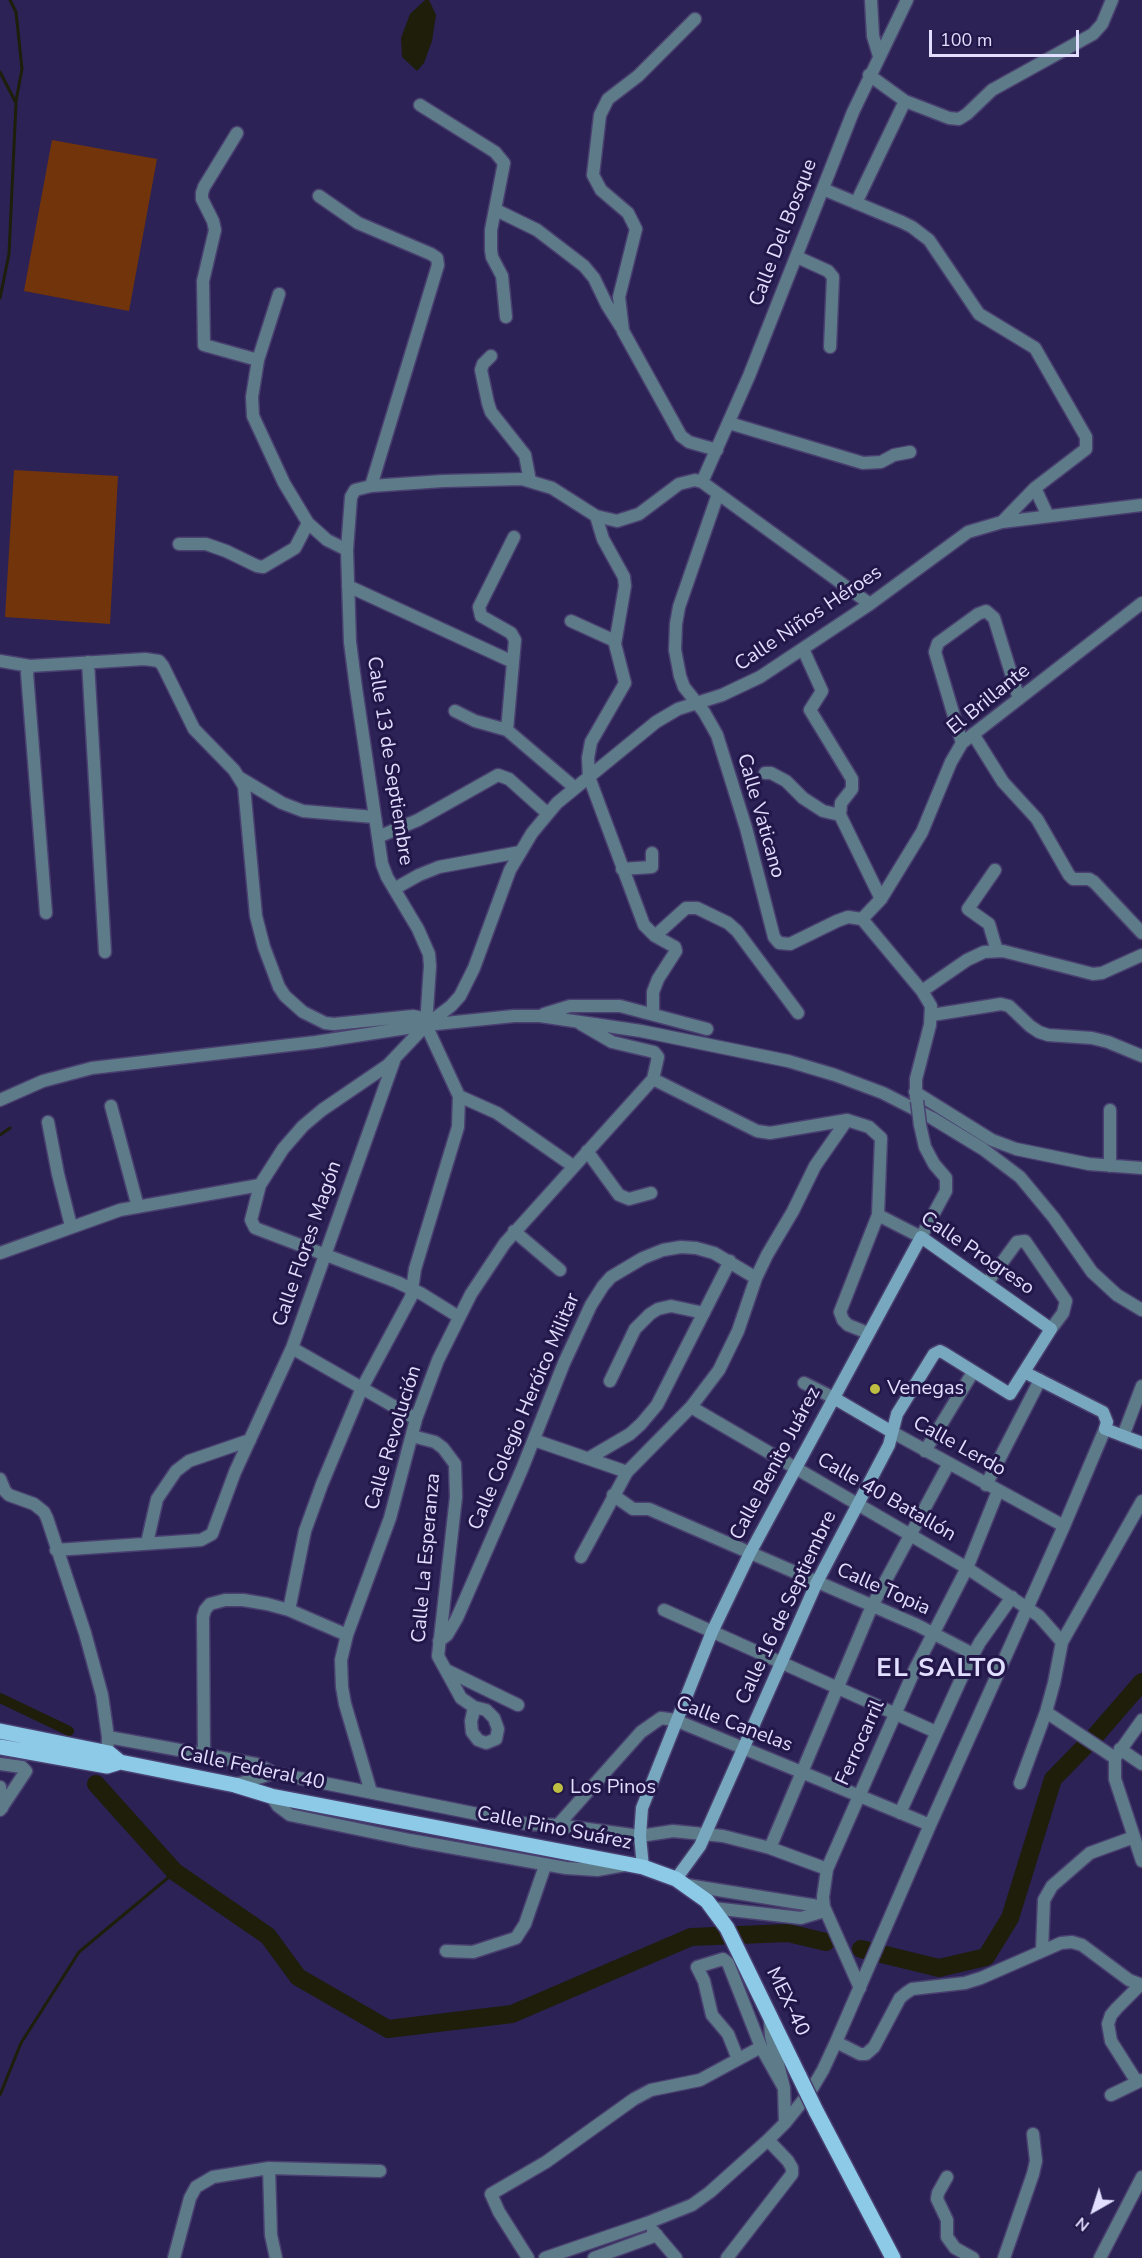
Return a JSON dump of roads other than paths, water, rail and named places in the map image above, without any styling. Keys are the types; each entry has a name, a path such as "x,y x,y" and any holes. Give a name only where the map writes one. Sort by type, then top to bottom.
{"main road":[{"name":"Calle Federal 40","path":"0,1731 173,1774 376,1816"},
{"name":"Calle Federal 40","path":"0,1747 112,1760"},
{"name":"Calle Pino Suárez","path":"376,1816 643,1867 681,1882 713,1908"},
{"name":"MEX-40","path":"713,1908 737,1947 816,2111 893,2258"}],"street":[{"path":"871,0 873,36 879,56"},
{"name":"Calle Del Bosque","path":"702,482 729,423 869,75 907,0"},
{"path":"869,75 905,101 949,118 959,119 992,90 1093,34 1102,24 1112,0"},
{"path":"623,331 619,297 636,230 628,213 601,190 593,175 600,115 608,99 638,76 695,19"},
{"path":"856,203 905,101"},
{"path":"420,105 501,157 504,163 491,230 491,250 492,257 502,276 506,317"},
{"path":"237,133 202,193 202,200 215,226 203,281 204,345 258,360"},
{"path":"823,189 902,222 929,240 980,314 1026,341 1042,358 1088,443 1080,455 1035,488 1002,522"},
{"path":"319,196 358,223 431,254 436,258 438,265 371,486 506,478 530,481 552,488 606,520 627,519 679,484 695,480 702,482 870,604"},
{"path":"496,210 537,230 584,266 594,278 681,436 689,442 717,450"},
{"path":"796,257 828,271 833,277 830,347"},
{"path":"279,294 258,360 252,398 252,416 284,483 308,524 327,540 347,550"},
{"path":"491,356 483,364 481,370 491,412 525,455 530,481"},
{"path":"729,423 863,463 881,462 894,455 910,452"},
{"name":"Calle 13 de Septiembre","path":"371,486 359,487 352,494 347,550 352,663 382,864 418,929 429,954 426,1024"},
{"path":"1035,488 1048,516"},
{"name":"Calle Vaticano","path":"718,494 677,615 674,635 680,676 684,687 717,735 746,828 774,937 778,943 790,944 848,917 862,919"},
{"name":"Calle Niños Héroes","path":"426,1024 451,1006 467,984 504,885 520,852 547,813 656,722 678,709 741,688 870,604 958,537 978,527 1142,505"},
{"path":"596,516 603,539 624,577 625,586 615,641 624,683 591,742 588,758 589,777 644,925 655,936 671,943 676,949 653,992 653,1014"},
{"path":"179,544 192,542 215,547 263,567 295,548 308,524"},
{"path":"507,730 515,640 512,633 481,616 479,607 514,537"},
{"path":"348,586 513,662"},
{"name":"El Brillante","path":"862,919 881,899 922,832 951,762 962,743 1142,603"},
{"path":"962,743 936,657 936,647 943,639 978,614 986,612 994,618 1019,699"},
{"path":"571,621 615,641"},
{"path":"803,649 822,691 810,710 852,779 852,789 841,803 840,815 881,899"},
{"path":"0,661 30,666 145,658 159,661 167,671 194,729 240,778 303,811 374,817"},
{"path":"88,662 105,952"},
{"path":"30,666 27,673 46,912"},
{"path":"455,711 476,721 507,730 575,788"},
{"path":"973,734 1003,782 1037,819 1069,875 1073,879 1089,879 1094,882 1142,933"},
{"path":"765,772 786,781 803,798 823,811 840,815"},
{"path":"378,837 418,820 498,775 509,779 547,813"},
{"path":"240,778 246,794 257,922 271,968 285,996 303,1012 325,1023 418,1017 426,1024 459,1095 456,1136 415,1269 408,1305 362,1388 304,1531 289,1610"},
{"path":"394,889 439,867 520,852"},
{"path":"622,869 652,867 652,853"},
{"path":"995,870 968,909 989,924 997,951"},
{"path":"655,936 681,910 692,907 728,923 737,931 798,1013"},
{"path":"862,919 922,991 931,1006 932,1015 1001,1004 1009,1006 1039,1032 1048,1035 1092,1038 1142,1056"},
{"path":"922,991 976,954 997,951 1093,974 1102,973 1142,955"},
{"path":"540,1016 570,1006 620,1006 707,1029"},
{"name":"Calle Benito Juárez","path":"643,1867 640,1836 642,1808 675,1720 712,1632 750,1552 946,1191 946,1179 934,1164 925,1147 916,1096 916,1079 932,1015"},
{"path":"0,1100 43,1081 92,1068 316,1042 426,1024 514,1016 576,1020 788,1061 836,1075 882,1093 922,1113 983,1149 1020,1177 1054,1218 1092,1272 1117,1295 1142,1310"},
{"path":"576,1020 612,1042 654,1052 658,1057 653,1079 757,1131 770,1133 847,1120 869,1127 881,1138 878,1215 840,1312 848,1325 868,1333"},
{"path":"426,1024 395,1058 376,1074 303,1126 283,1149 260,1185 251,1220 255,1228 412,1288 459,1317"},
{"name":"Calle Flores Magón","path":"147,1543 201,1540 212,1534 235,1472 292,1348 395,1058"},
{"name":"Calle Revolución","path":"371,1792 342,1687 342,1660 347,1635 387,1527 417,1419 438,1360 483,1274 514,1231 653,1079"},
{"path":"459,1095 497,1113 573,1166"},
{"path":"916,1096 992,1140 1016,1149 1067,1160 1142,1168"},
{"path":"111,1106 138,1207"},
{"path":"1110,1110 1110,1166"},
{"path":"581,1557 627,1473 711,1383 731,1349 756,1278 767,1255 794,1211 815,1166 847,1120"},
{"path":"48,1122 71,1227"},
{"path":"587,1151 619,1195 629,1199 651,1192"},
{"path":"0,1253 98,1217 138,1207 260,1185"},
{"name":"Calle Progreso","path":"878,1215 921,1237 1051,1329"},
{"path":"514,1231 560,1270"},
{"path":"987,1283 1020,1240 1029,1244 1063,1294 1066,1307 1010,1394"},
{"name":"Calle Colegio Heróico Militar","path":"439,1641 447,1635 457,1618 586,1315 597,1295 612,1277 643,1258 663,1250 681,1247 705,1251 730,1262 756,1278"},
{"path":"589,1458 630,1434 650,1415 664,1394 730,1262"},
{"path":"610,1381 635,1329 650,1314 658,1309 671,1306 704,1313"},
{"path":"292,1348 417,1419"},
{"name":"Calle 16 de Septiembre","path":"681,1882 817,1582 889,1445 897,1414 934,1354 940,1351 974,1372"},
{"path":"925,1451 974,1372 1028,1404"},
{"path":"545,2258 682,2210 701,2199 785,2123 810,2092 823,2070 1105,1429 1107,1422 1103,1412 1024,1372"},
{"path":"986,1485 1040,1380"},
{"name":"Calle Lerdo","path":"804,1383 834,1398 948,1465 1064,1526"},
{"path":"1123,1436 1142,1386"},
{"name":"Calle 40 Batallón","path":"691,1407 967,1568 1028,1608 1050,1627 1062,1642"},
{"path":"1105,1429 1142,1443"},
{"name":"Calle La Esperanza","path":"412,1436 435,1442 443,1448 455,1464 456,1497 438,1656 456,1693 474,1707 486,1710 494,1718 498,1729 496,1739 476,1745 471,1721 474,1707"},
{"path":"56,1550 147,1543 157,1498 176,1471 189,1461 250,1440"},
{"path":"534,1440 627,1473"},
{"path":"770,1848 872,1606 948,1465"},
{"path":"0,1479 9,1495 34,1504 44,1512 102,1695 112,1760"},
{"name":"Ferrocarril","path":"860,1988 824,1907 827,1869 895,1714 967,1568 998,1491"},
{"name":"Calle Topia","path":"613,1495 633,1509 649,1509 750,1552 933,1633 973,1654"},
{"path":"1020,1783 1046,1712 1062,1642 1142,1501"},
{"path":"900,1812 973,1654 1012,1597"},
{"path":"204,1754 203,1617 210,1604 225,1600 243,1600 289,1610 347,1635"},
{"path":"664,1610 936,1732"},
{"path":"446,1670 518,1705"},
{"path":"1046,1712 1113,1753 1142,1764"},
{"name":"Calle Canelas","path":"558,1825 648,1725 661,1718 675,1720 930,1825"},
{"path":"1142,1720 1113,1753 1115,1779 1142,1862"},
{"path":"108,1737 256,1764 274,1773 527,1824 558,1825 640,1836 673,1831 723,1836 770,1848 827,1869"},
{"path":"0,1764 22,1767 26,1771 1,1809"},
{"path":"235,1785 274,1773"},
{"path":"0,1787 1,1809"},
{"path":"272,1796 278,1806 290,1815 545,1866 597,1870 626,1864"},
{"path":"1042,1950 1044,1900 1052,1886 1090,1853 1134,1837"},
{"path":"446,1951 473,1952 516,1938 525,1924 545,1866"},
{"path":"681,1882 824,1907 820,1912 801,1918 713,1908"},
{"path":"836,2042 860,2054 867,2054 874,2047 900,1998 912,1989 965,1983 1042,1950 1061,1943 1072,1942 1082,1945 1129,1980 1141,1985 1111,2015 1108,2024 1111,2041 1140,2081 1111,2095"},
{"path":"738,2059 728,2034 712,2015 704,1981 697,1967 723,1959 728,1963 761,2047 784,2088"},
{"path":"771,2017 771,2036 784,2088 785,2123"},
{"path":"528,2258 499,2212 491,2194 546,2162 634,2099 651,2090 700,2080 761,2047"},
{"path":"1004,2258 1033,2174 1036,2161 1033,2134"},
{"path":"727,2258 792,2174 788,2161 768,2140"},
{"path":"174,2258 190,2198 196,2187 213,2177 269,2168 380,2171"},
{"path":"269,2168 271,2235 276,2258"},
{"path":"947,2177 937,2199 947,2220 947,2237 955,2248 973,2258"},
{"path":"1100,2258 1142,2177"},
{"path":"647,2223 676,2258"},
{"path":"594,2258 657,2235"},
{"path":"583,2245 589,2258"}],"waterway":[{"path":"10,0 16,12 22,69 16,101"},
{"path":"0,72 16,103 9,254 0,298"},
{"path":"0,1135 10,1128"},
{"path":"861,1949 939,1968 986,1957 1010,1918 1053,1779 1096,1735 1142,1682"},
{"path":"0,1698 69,1731"},
{"path":"96,1784 175,1872 268,1936 298,1977 388,2029 512,2014 691,1937 788,1933 826,1942"},
{"path":"0,2095 21,2043 79,1952 175,1872"}],"place":[{"name":"Venegas","path":"875,1389"},
{"name":"Los Pinos","path":"558,1788"}],"district":[{"name":"EL SALTO","path":"942,1670"}]}
